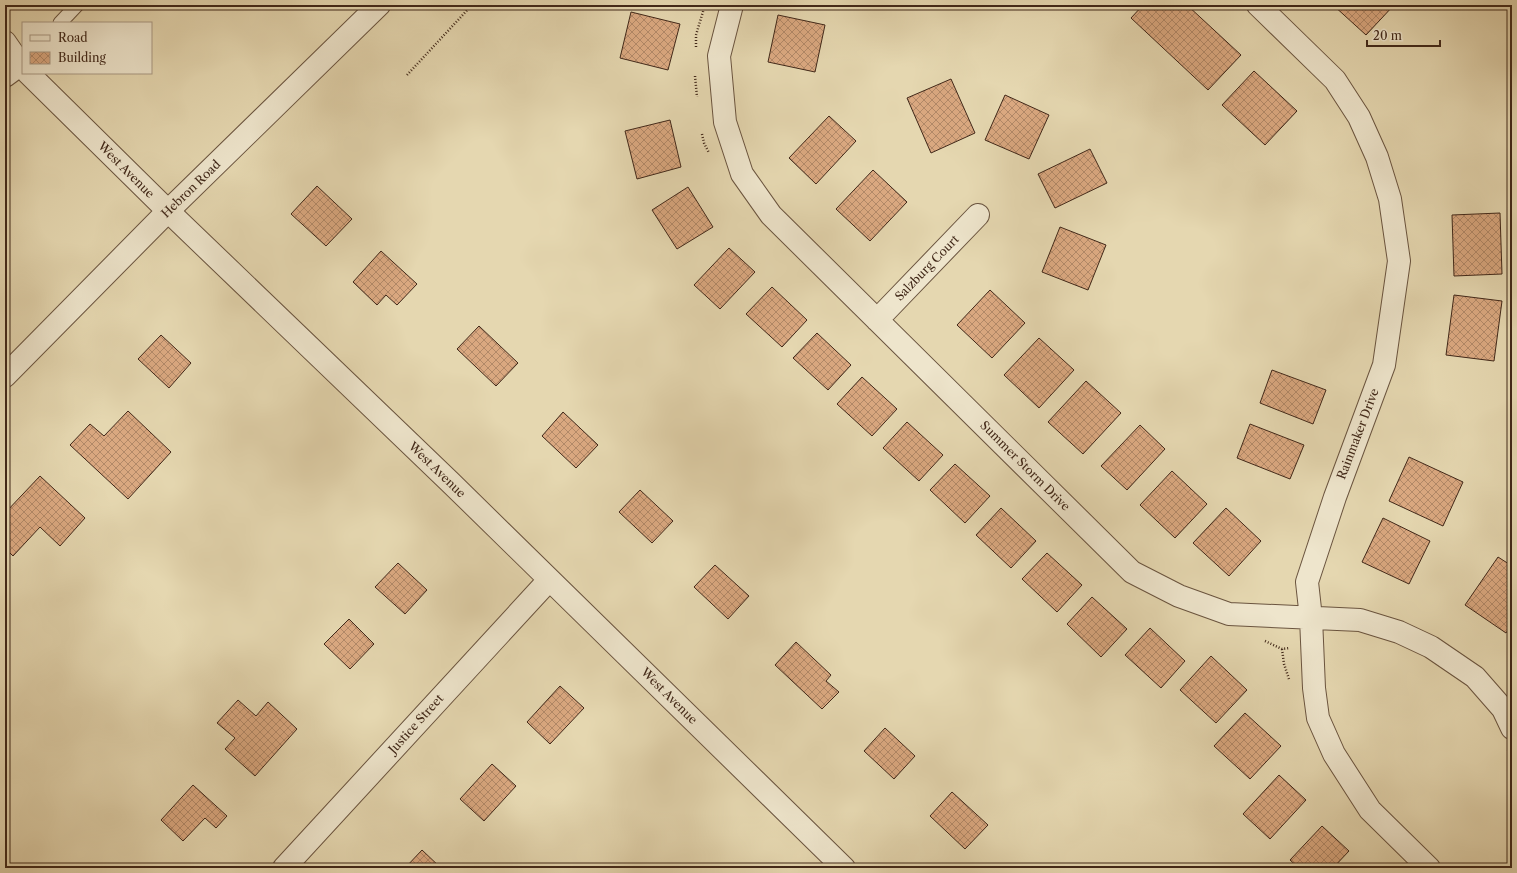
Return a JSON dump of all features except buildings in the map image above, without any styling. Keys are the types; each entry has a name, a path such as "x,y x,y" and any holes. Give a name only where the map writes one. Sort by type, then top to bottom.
{"street":[{"name":"Hebron Road","path":"5,376 168,211 379,5"},
{"name":"Summer Storm Drive","path":"732,5 719,56 724,122 742,174 771,215 1132,572 1179,596 1230,614 1360,620 1399,632 1430,647 1475,677 1503,709 1510,737"},
{"name":"Rainmaker Drive","path":"1258,5 1335,80 1359,118 1377,157 1390,199 1399,261 1384,365 1335,497 1307,582 1311,618 1314,688 1318,718 1334,754 1370,810 1428,868"},
{"name":"West Avenue","path":"5,42 20,69"},
{"name":"West Avenue","path":"25,74 450,482 844,868"},
{"name":"Salzburg Court","path":"877,320 978,215"},
{"name":"Justice Street","path":"284,868 549,580"}],"lane":[{"path":"61,22 77,5"}],"path":[{"path":"408,74 472,5"},
{"path":"1282,649 1312,647"},
{"path":"1510,737 1512,761"}]}
